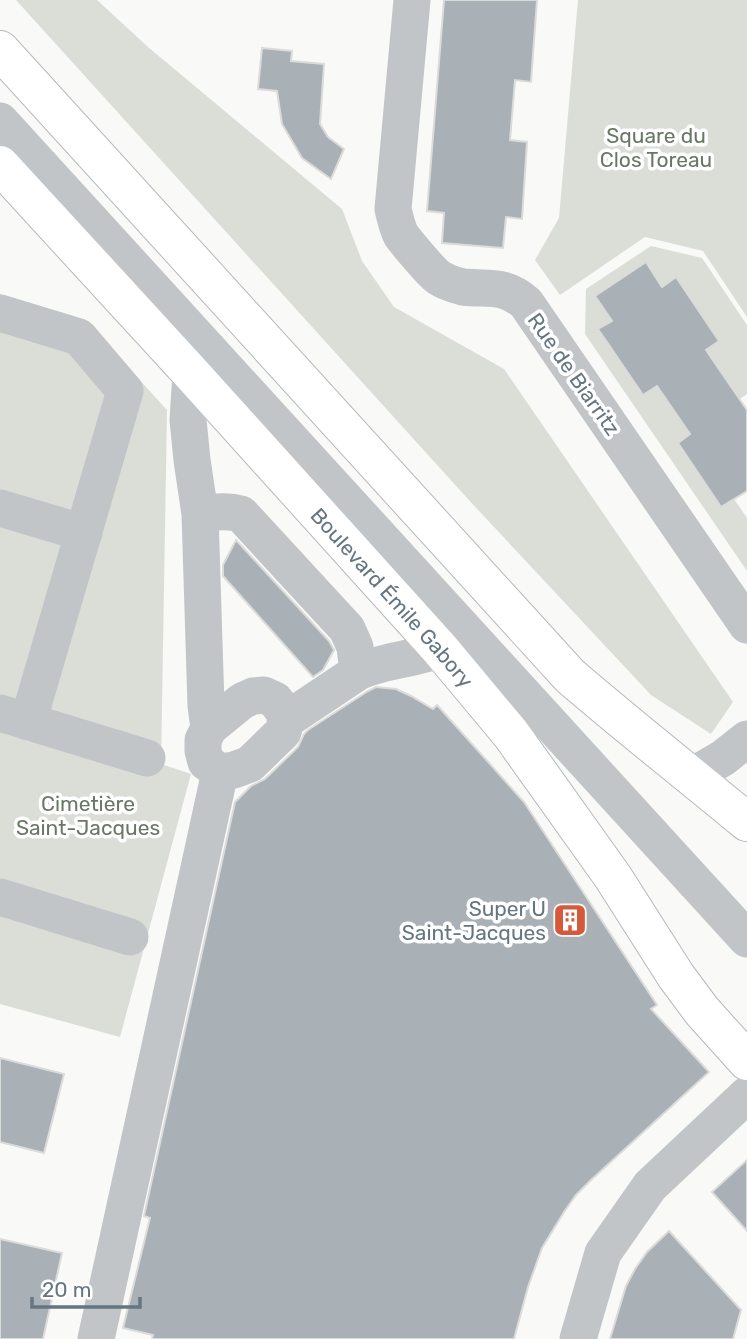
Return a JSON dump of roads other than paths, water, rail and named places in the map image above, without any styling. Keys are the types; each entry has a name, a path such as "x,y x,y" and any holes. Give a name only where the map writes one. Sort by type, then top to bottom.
{"main road":[{"path":"0,50 569,676 747,822"},
{"name":"Boulevard Émile Gabory","path":"0,165 440,649 511,734 613,877 676,976 702,1011 747,1061"}],"street":[{"name":"Rue de Biarritz","path":"412,0 393,209 402,237 437,277 463,287 499,289 514,293 526,303 747,625"},
{"path":"0,121 747,939"},
{"path":"0,313 79,337 125,391 84,533 8,719 147,758"},
{"path":"191,373 188,420 200,514 209,728"},
{"path":"0,508 84,533"},
{"path":"200,514 218,511 241,514 347,629 355,647 358,672"},
{"path":"286,720 370,666 425,655 440,649"},
{"path":"264,695 275,700 284,712 286,720 283,732 250,764 220,772 206,762 203,740 209,728 242,701 264,695"},
{"path":"692,776 733,752 747,739"},
{"path":"96,1339 220,772"},
{"path":"0,897 130,937"},
{"path":"578,1339 603,1253 650,1186 747,1095"}],"place":[{"name":"Super U Saint-Jacques","path":"570,920"}],"park label":[{"name":"Square du Clos Toreau","path":"656,147"},
{"name":"Cimetière Saint-Jacques","path":"88,815"}]}
